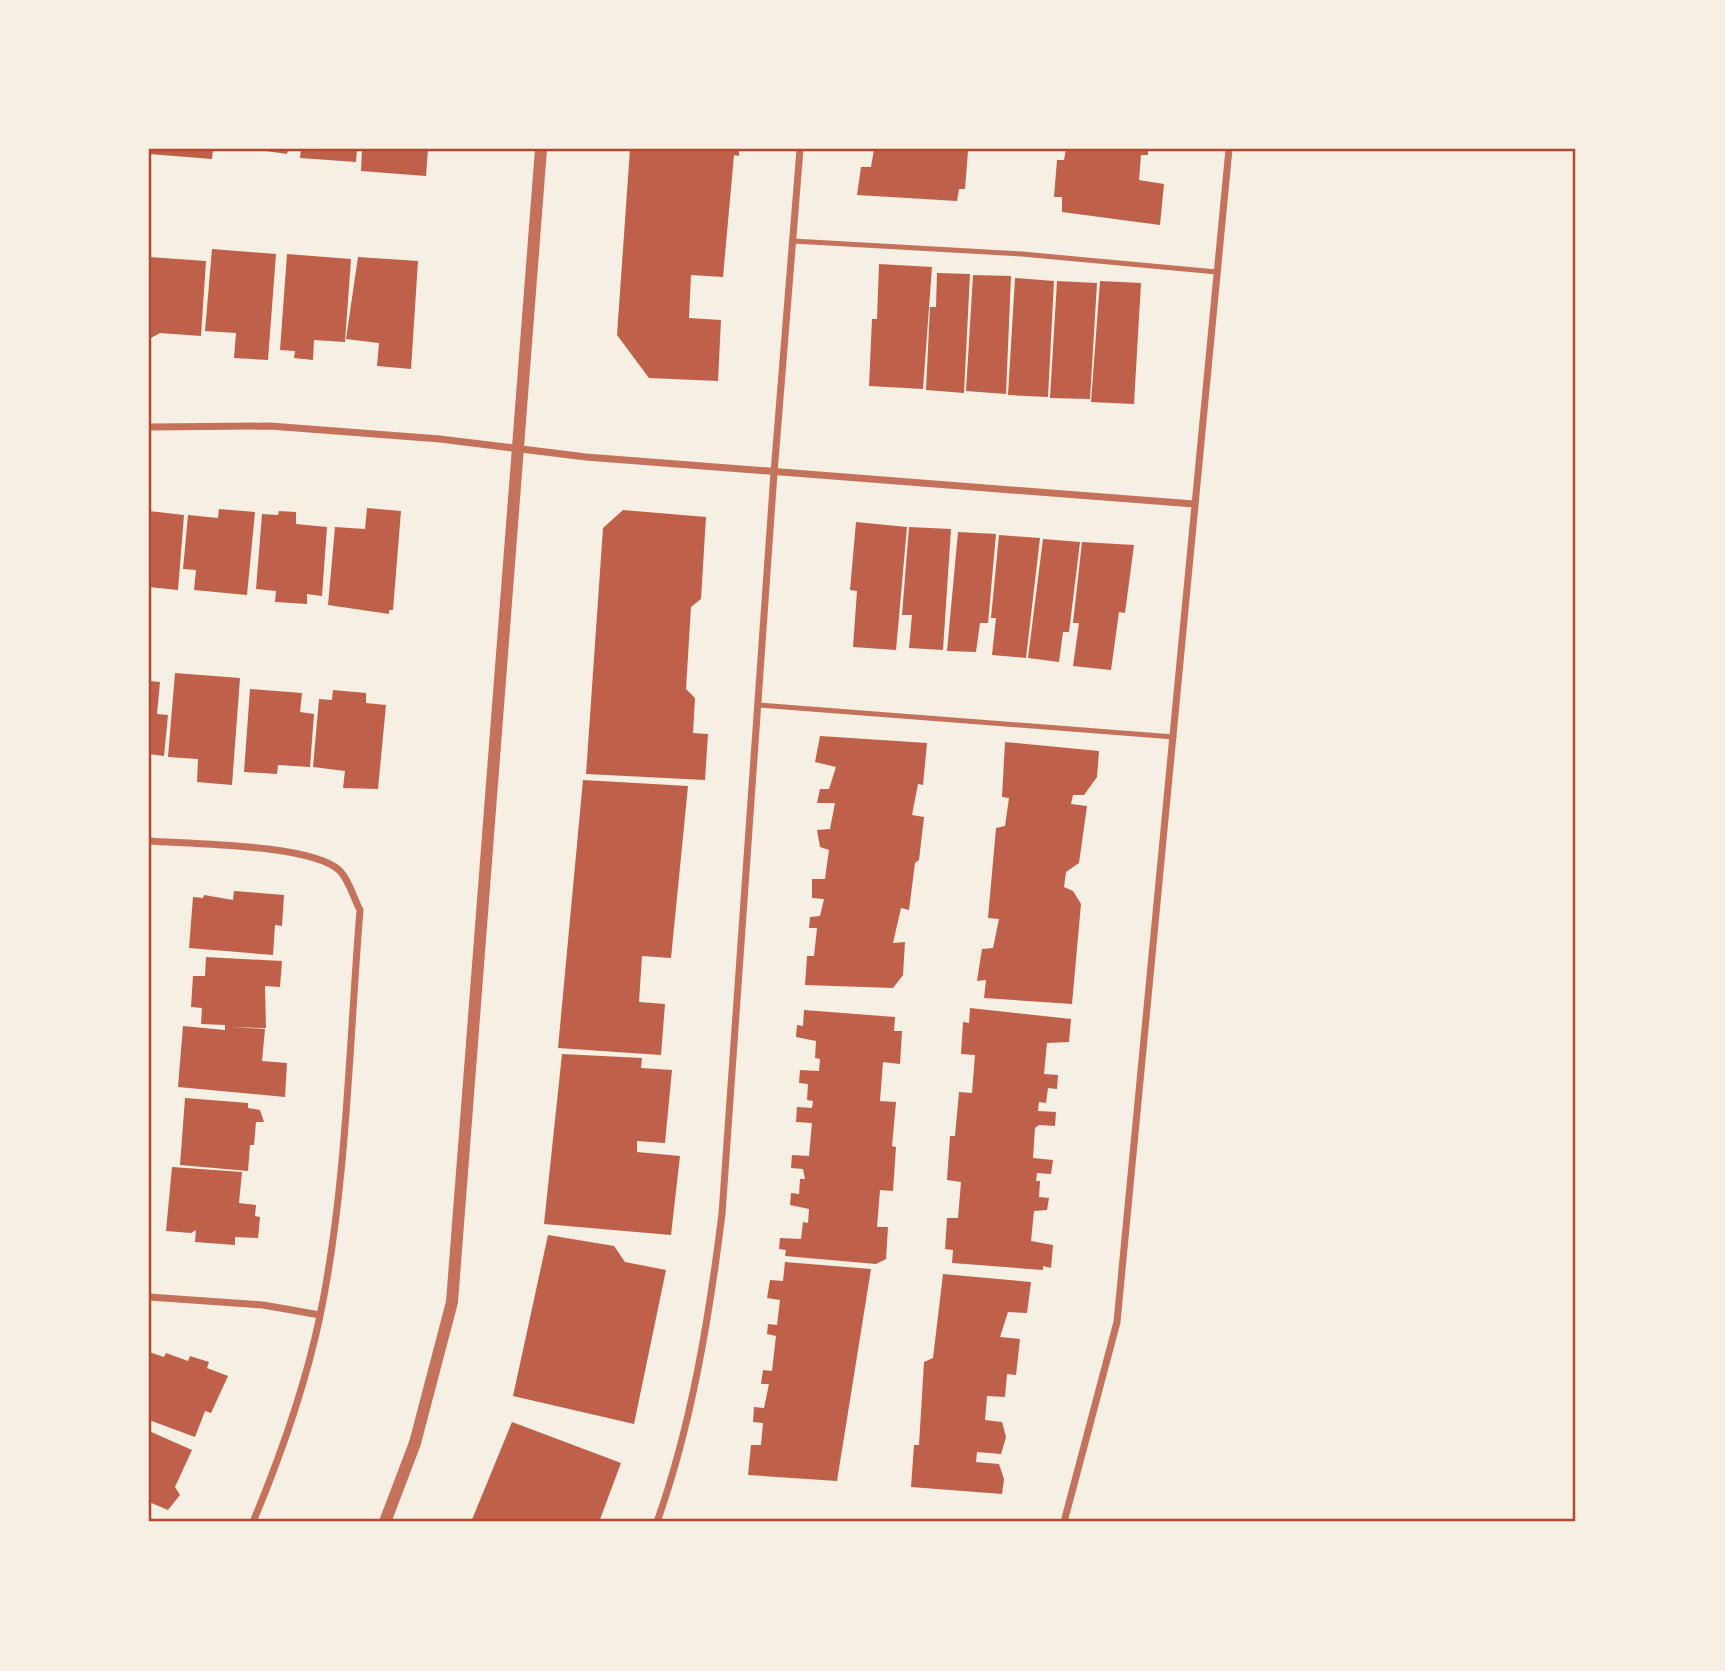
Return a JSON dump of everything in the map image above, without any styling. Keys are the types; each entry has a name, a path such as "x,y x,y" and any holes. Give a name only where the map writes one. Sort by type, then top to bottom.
{"street":[{"path":"385,1522 415,1443 452,1302 541,149"},
{"path":"657,1522 694,1388 711,1301 722,1214 760,705 774,473 800,149"},
{"path":"1064,1522 1117,1321 1229,149"},
{"path":"149,426 270,426 774,473 1194,504"},
{"path":"149,841 292,852 322,860 341,872 360,910 337,1206 320,1315 303,1385 278,1462 253,1522"},
{"path":"149,1297 263,1306 320,1315"}],"lane":[{"path":"793,241 1022,254 1217,272"},
{"path":"760,705 1174,737"}],"building":[{"path":"149,149 213,149 212,159 149,154"},
{"path":"252,149 288,149 287,154"},
{"path":"301,149 357,149 356,162 300,158"},
{"path":"362,149 428,149 426,176 361,171"},
{"path":"630,149 739,149 739,156 734,155 723,277 691,275 689,318 721,320 718,381 649,378 617,335"},
{"path":"874,149 968,151 965,189 959,189 957,201 857,195 861,167 871,167"},
{"path":"1066,149 1148,149 1148,155 1141,155 1139,180 1164,184 1160,225 1062,212 1062,197 1054,197 1057,160 1064,160"},
{"path":"212,249 276,254 268,360 234,358 236,333 205,331"},
{"path":"287,254 351,259 345,342 314,340 313,360 294,358 295,351 280,350"},
{"path":"149,257 206,261 201,336 160,333 149,339"},
{"path":"358,257 418,261 411,369 377,366 379,343 346,339"},
{"path":"879,264 932,267 923,389 869,386 872,319 877,319"},
{"path":"937,273 970,274 964,393 926,390 930,307 936,307"},
{"path":"973,275 1011,276 1006,394 966,391"},
{"path":"1015,278 1054,281 1048,397 1008,395"},
{"path":"1057,281 1097,283 1090,399 1050,398"},
{"path":"1100,281 1141,283 1134,404 1091,402"},
{"path":"367,508 401,511 393,610 389,610 389,614 328,605 335,527 365,529"},
{"path":"219,509 255,512 247,595 194,590 196,570 183,569 188,515 218,518"},
{"path":"623,510 706,517 701,599 691,607 686,689 695,698 693,733 708,734 705,780 586,774 603,528"},
{"path":"149,511 184,515 178,590 149,587"},
{"path":"279,511 296,512 296,524 327,527 322,596 307,594 307,604 275,602 276,591 256,589 262,514 278,515"},
{"path":"856,522 907,527 896,650 853,647 857,591 850,590"},
{"path":"909,527 951,529 943,650 909,648 912,615 902,615"},
{"path":"958,532 996,534 988,623 980,623 976,652 947,651"},
{"path":"999,535 1040,538 1026,658 992,655 996,618 991,618"},
{"path":"1043,539 1080,542 1069,632 1063,632 1059,662 1028,658"},
{"path":"1082,542 1134,545 1125,613 1119,612 1111,670 1073,666 1079,623 1073,623"},
{"path":"175,673 240,678 232,785 197,782 198,759 168,757"},
{"path":"149,681 160,682 157,714 168,715 164,756 149,754"},
{"path":"250,689 302,693 300,712 314,714 310,767 278,765 277,774 244,772"},
{"path":"333,690 366,693 366,703 386,705 378,789 343,788 345,771 313,767 319,699 332,700"},
{"path":"820,736 927,743 923,785 918,784 912,815 924,817 919,860 915,863 909,910 901,908 893,943 905,942 903,975 893,988 805,985 807,956 814,956 817,928 809,928 810,917 820,916 824,899 812,898 812,879 825,879 829,850 820,847 817,830 830,829 835,803 817,803 820,789 829,789 836,767 815,762"},
{"path":"1005,742 1099,751 1097,777 1084,795 1073,795 1071,804 1087,806 1079,863 1066,872 1064,887 1073,891 1081,904 1072,1004 984,998 986,980 977,981 982,949 993,948 999,919 988,918 996,828 1005,826 1009,798 1002,797"},
{"path":"583,780 688,786 671,958 642,956 639,1002 665,1004 661,1055 558,1048"},
{"path":"234,891 284,895 282,926 275,925 273,955 189,948 193,897 203,898 204,895 233,900"},
{"path":"206,957 282,961 280,987 265,986 266,1028 232,1027 265,1029 262,1061 287,1063 285,1097 178,1087 183,1026 225,1030 225,1025 201,1024 202,1008 191,1007 193,976 205,976"},
{"path":"970,1008 1071,1019 1069,1042 1047,1043 1044,1074 1058,1075 1057,1089 1048,1088 1046,1103 1039,1102 1038,1111 1056,1112 1055,1126 1039,1125 1035,1128 1033,1158 1053,1160 1051,1174 1037,1173 1036,1181 1040,1181 1039,1197 1049,1198 1047,1210 1034,1211 1031,1241 1053,1245 1051,1268 1043,1266 1043,1270 952,1263 953,1250 945,1249 947,1218 958,1218 961,1182 947,1180 950,1136 955,1136 959,1092 972,1093 975,1055 961,1054 963,1022 969,1023"},
{"path":"804,1010 895,1017 894,1031 902,1031 900,1064 883,1062 880,1101 896,1102 892,1146 896,1147 893,1191 880,1190 877,1227 888,1227 886,1259 876,1264 785,1256 786,1250 779,1249 780,1238 801,1239 803,1222 808,1223 809,1209 790,1205 791,1193 799,1194 800,1179 805,1179 803,1169 791,1168 792,1155 809,1156 812,1123 796,1122 797,1107 812,1108 813,1101 807,1100 808,1084 799,1083 800,1070 819,1071 820,1059 815,1058 816,1041 796,1037 797,1025 803,1026"},
{"path":"562,1054 642,1058 641,1068 672,1070 665,1143 637,1141 637,1152 680,1156 671,1235 544,1224"},
{"path":"185,1098 248,1103 248,1108 260,1110 264,1122 256,1122 254,1145 250,1145 248,1171 180,1165"},
{"path":"172,1167 242,1172 239,1203 256,1205 255,1216 260,1217 258,1238 235,1237 235,1245 195,1242 196,1230 191,1233 166,1231"},
{"path":"548,1235 614,1246 625,1262 666,1270 634,1424 513,1396"},
{"path":"785,1262 871,1269 837,1481 748,1475 751,1445 761,1445 763,1423 753,1422 754,1407 764,1408 769,1384 761,1384 763,1370 772,1371 776,1336 767,1334 768,1324 777,1325 780,1300 767,1298 770,1280 783,1281"},
{"path":"943,1274 1031,1282 1027,1313 1008,1312 1000,1337 1020,1339 1016,1375 1007,1374 1005,1397 987,1396 985,1420 1002,1422 1006,1437 1001,1454 977,1452 976,1462 999,1464 1004,1479 1002,1494 911,1487 914,1445 919,1445 924,1362 933,1358"},
{"path":"149,1352 164,1357 166,1353 188,1361 190,1356 209,1362 207,1368 228,1376 211,1413 205,1411 195,1437 149,1420"},
{"path":"512,1422 621,1463 599,1522 471,1522"},
{"path":"149,1431 192,1450 175,1487 180,1495 168,1510 149,1502"}]}
